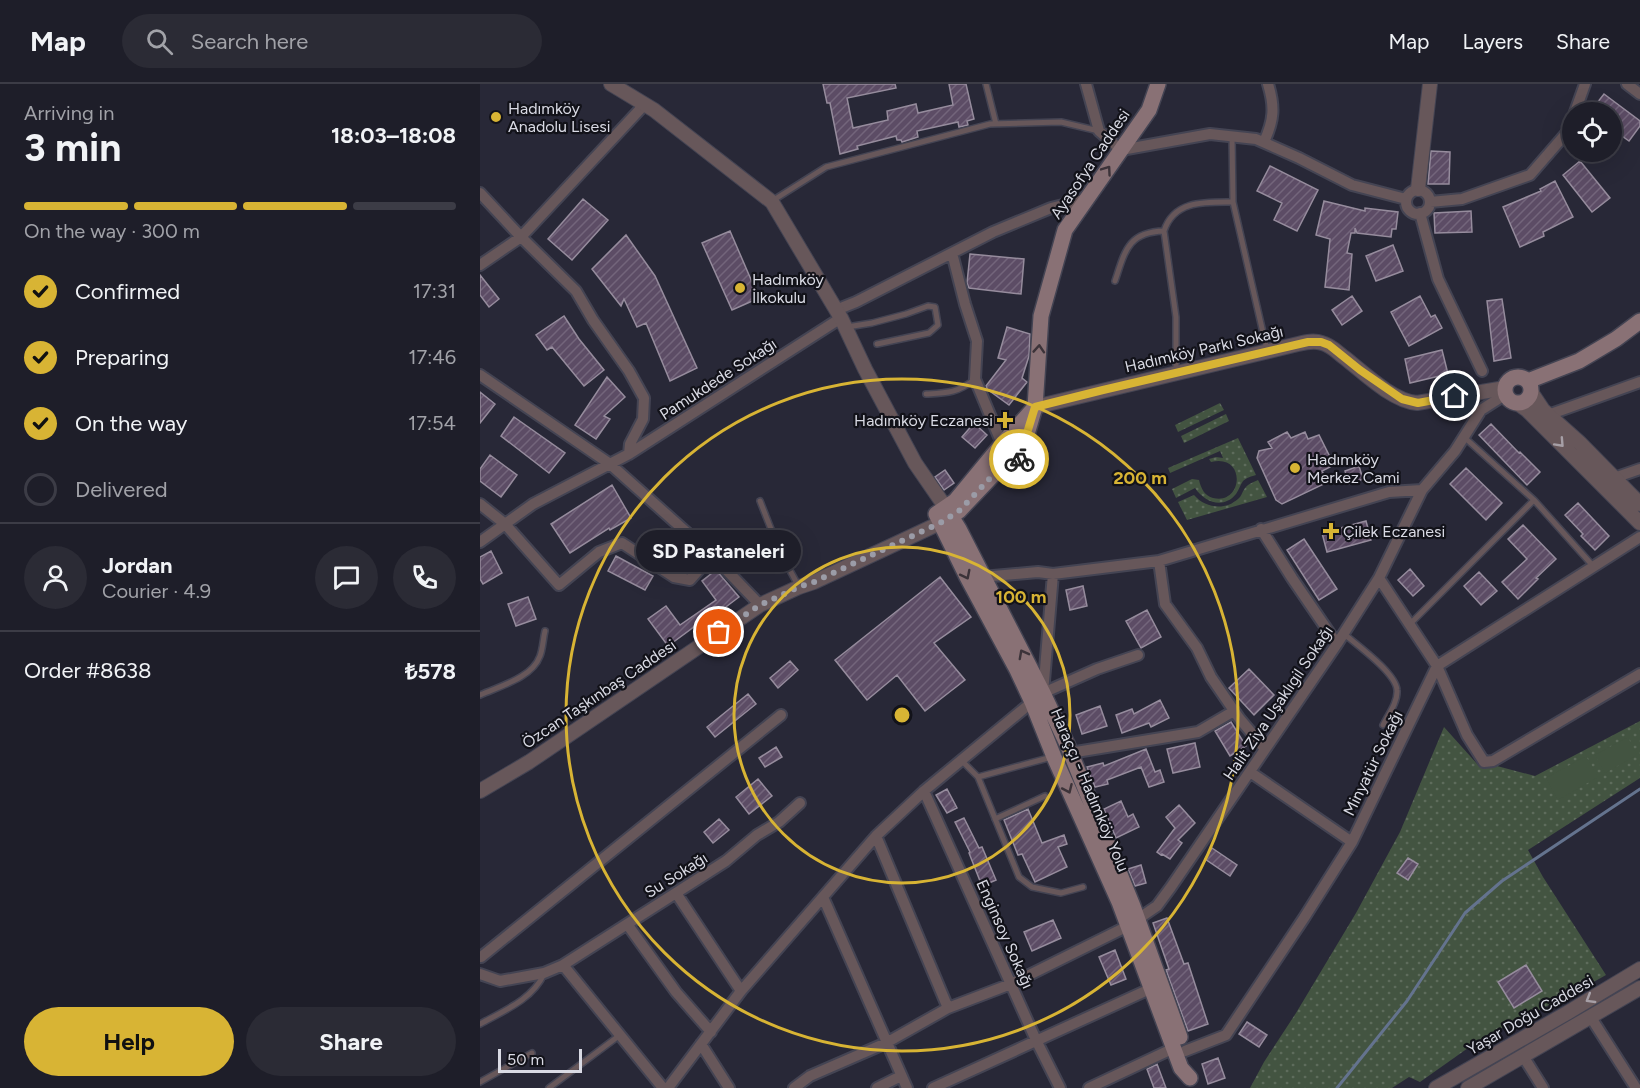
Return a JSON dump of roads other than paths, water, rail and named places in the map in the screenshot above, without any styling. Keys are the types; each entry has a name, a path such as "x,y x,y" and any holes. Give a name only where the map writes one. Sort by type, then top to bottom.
{"main road":[{"name":"Ayasofya Caddesi","path":"943,515 959,511 994,474 1011,466 1020,458 1035,407 1041,316 1065,230 1149,110 1158,84"},
{"path":"1529,386 1579,361 1616,339 1640,321"},
{"path":"1521,377 1529,386 1527,399 1509,395 1506,384 1512,378 1521,377"},
{"path":"1035,407 943,515 982,577 1038,698 1070,753 1133,922 1172,1011 1179,1050"},
{"name":"Haraççı - Hadımköy Yolu","path":"943,515 1017,670 1038,698 1054,757 1119,902 1133,922 1152,988 1179,1050 1181,1068 1191,1083"}],"street":[{"path":"611,84 645,104 772,202 841,318 943,515"},
{"path":"1086,84 1099,131 1121,150 1210,135 1256,139 1352,185 1406,200"},
{"path":"1264,142 1273,109 1268,84"},
{"path":"1418,189 1430,84"},
{"path":"1579,102 1585,84"},
{"path":"1628,84 1640,94"},
{"path":"480,265 521,237 645,104"},
{"path":"1430,201 1462,199 1530,175 1562,138"},
{"path":"1418,189 1426,193 1430,201 1429,207 1425,211 1414,213 1409,210 1406,200 1408,194 1418,189"},
{"path":"480,193 576,291 644,398 643,419 630,444 629,454"},
{"name":"Pamukdede Sokağı","path":"480,542 533,504 629,454 841,318 856,302 993,232 1051,208 1087,199"},
{"path":"1420,213 1438,279 1482,371"},
{"path":"952,253 977,342 975,379 1002,444"},
{"name":"Hadımköy Parkı Sokağı","path":"1035,407 1308,342 1321,342 1329,345 1387,390 1410,402 1509,395"},
{"path":"480,375 610,464 712,555 760,605"},
{"path":"1548,414 1640,382"},
{"path":"1529,386 1543,410 1640,504"},
{"path":"1509,395 1527,410 1640,523"},
{"name":"Halit Ziya Uşaklıgil Sokağı","path":"794,1088 810,1076 886,1043 948,1008 1011,984 1133,922 1157,906 1337,644 1379,578 1422,490 1455,451 1481,410 1509,395"},
{"path":"1614,478 1640,469"},
{"path":"982,577 1038,572 1053,574 1159,561 1389,492 1422,490"},
{"path":"480,504 505,524 559,585 599,552 622,543 674,577 690,580 712,555"},
{"name":"Özcan Taşkınbaş Caddesi","path":"480,791 529,762 760,605 814,582 943,515"},
{"path":"1261,529 1337,644"},
{"path":"1437,666 1640,537"},
{"path":"1159,561 1165,604 1197,648 1211,677 1234,711 1265,749"},
{"path":"1038,698 1053,574"},
{"path":"1379,578 1437,666 1467,735 1484,762 1493,761 1640,674"},
{"path":"668,1088 741,991 876,836 924,791 1038,698 1097,669 1138,655"},
{"name":"Minyatür Sokağı","path":"1179,1050 1226,1035 1352,842 1437,666"},
{"path":"1070,753 1198,732 1234,711"},
{"path":"481,957 781,715"},
{"path":"1250,772 1352,842"},
{"name":"Enginsoy Sokağı","path":"924,791 1036,1040 1060,1088"},
{"name":"Su Sokağı","path":"480,974 500,981 544,973 563,965 726,861 756,835 779,822 800,802"},
{"path":"876,836 948,1008"},
{"path":"676,893 741,991"},
{"path":"823,897 907,1088"},
{"path":"627,924 676,992 711,1032"},
{"path":"563,965 663,1088"},
{"name":"Yaşar Doğu Caddesi","path":"1436,1088 1640,969"},
{"path":"933,1088 1152,988"},
{"name":"Yaşar Doğu Caddesi","path":"1468,1088 1640,988"},
{"path":"1590,1016 1636,1088"},
{"path":"701,1044 729,1088"},
{"path":"1089,1088 1179,1050"},
{"path":"1522,1056 1543,1088"},
{"path":"877,1088 901,1076"}],"lane":[{"path":"986,84 996,124"},
{"path":"772,202 826,167 990,124 1061,122 1099,131"},
{"path":"1232,137 1233,202 1267,351"},
{"path":"1176,373 1176,317 1164,231 1167,221 1179,209 1204,202 1233,202"},
{"path":"1115,281 1125,252 1136,238 1150,232 1164,231"},
{"path":"841,318 872,323 928,306 935,307 938,325 929,333 877,344"},
{"path":"926,394 951,393 966,387 975,379"},
{"path":"1464,437 1534,500 1594,567"},
{"path":"1409,624 1534,500"},
{"path":"760,501 780,552 799,587"},
{"path":"480,695 514,680 531,669 540,657 545,632"},
{"path":"1344,633 1391,675 1397,690 1394,704 1383,725"},
{"path":"978,777 1054,757"},
{"path":"962,761 978,777 1019,877 1032,887 1061,893 1083,887"},
{"path":"995,819 1045,796"},
{"path":"480,1024 523,999 539,984 544,973"},
{"path":"549,1088 620,1035"},
{"path":"480,1082 532,1053"}],"waterway":[{"path":"1337,1088 1407,1001 1465,913 1502,881 1640,789"}],"place":[{"name":"Hadımköy Anadolu Lisesi","path":"496,117"},
{"name":"Hadımköy İlkokulu","path":"740,288"},
{"name":"Hadımköy Eczanesi","path":"1005,420"},
{"name":"Hadımköy Merkez Cami","path":"1295,468"},
{"name":"Çilek Eczanesi","path":"1331,531"},
{"name":"SD Pastaneleri","path":"719,632"}]}
